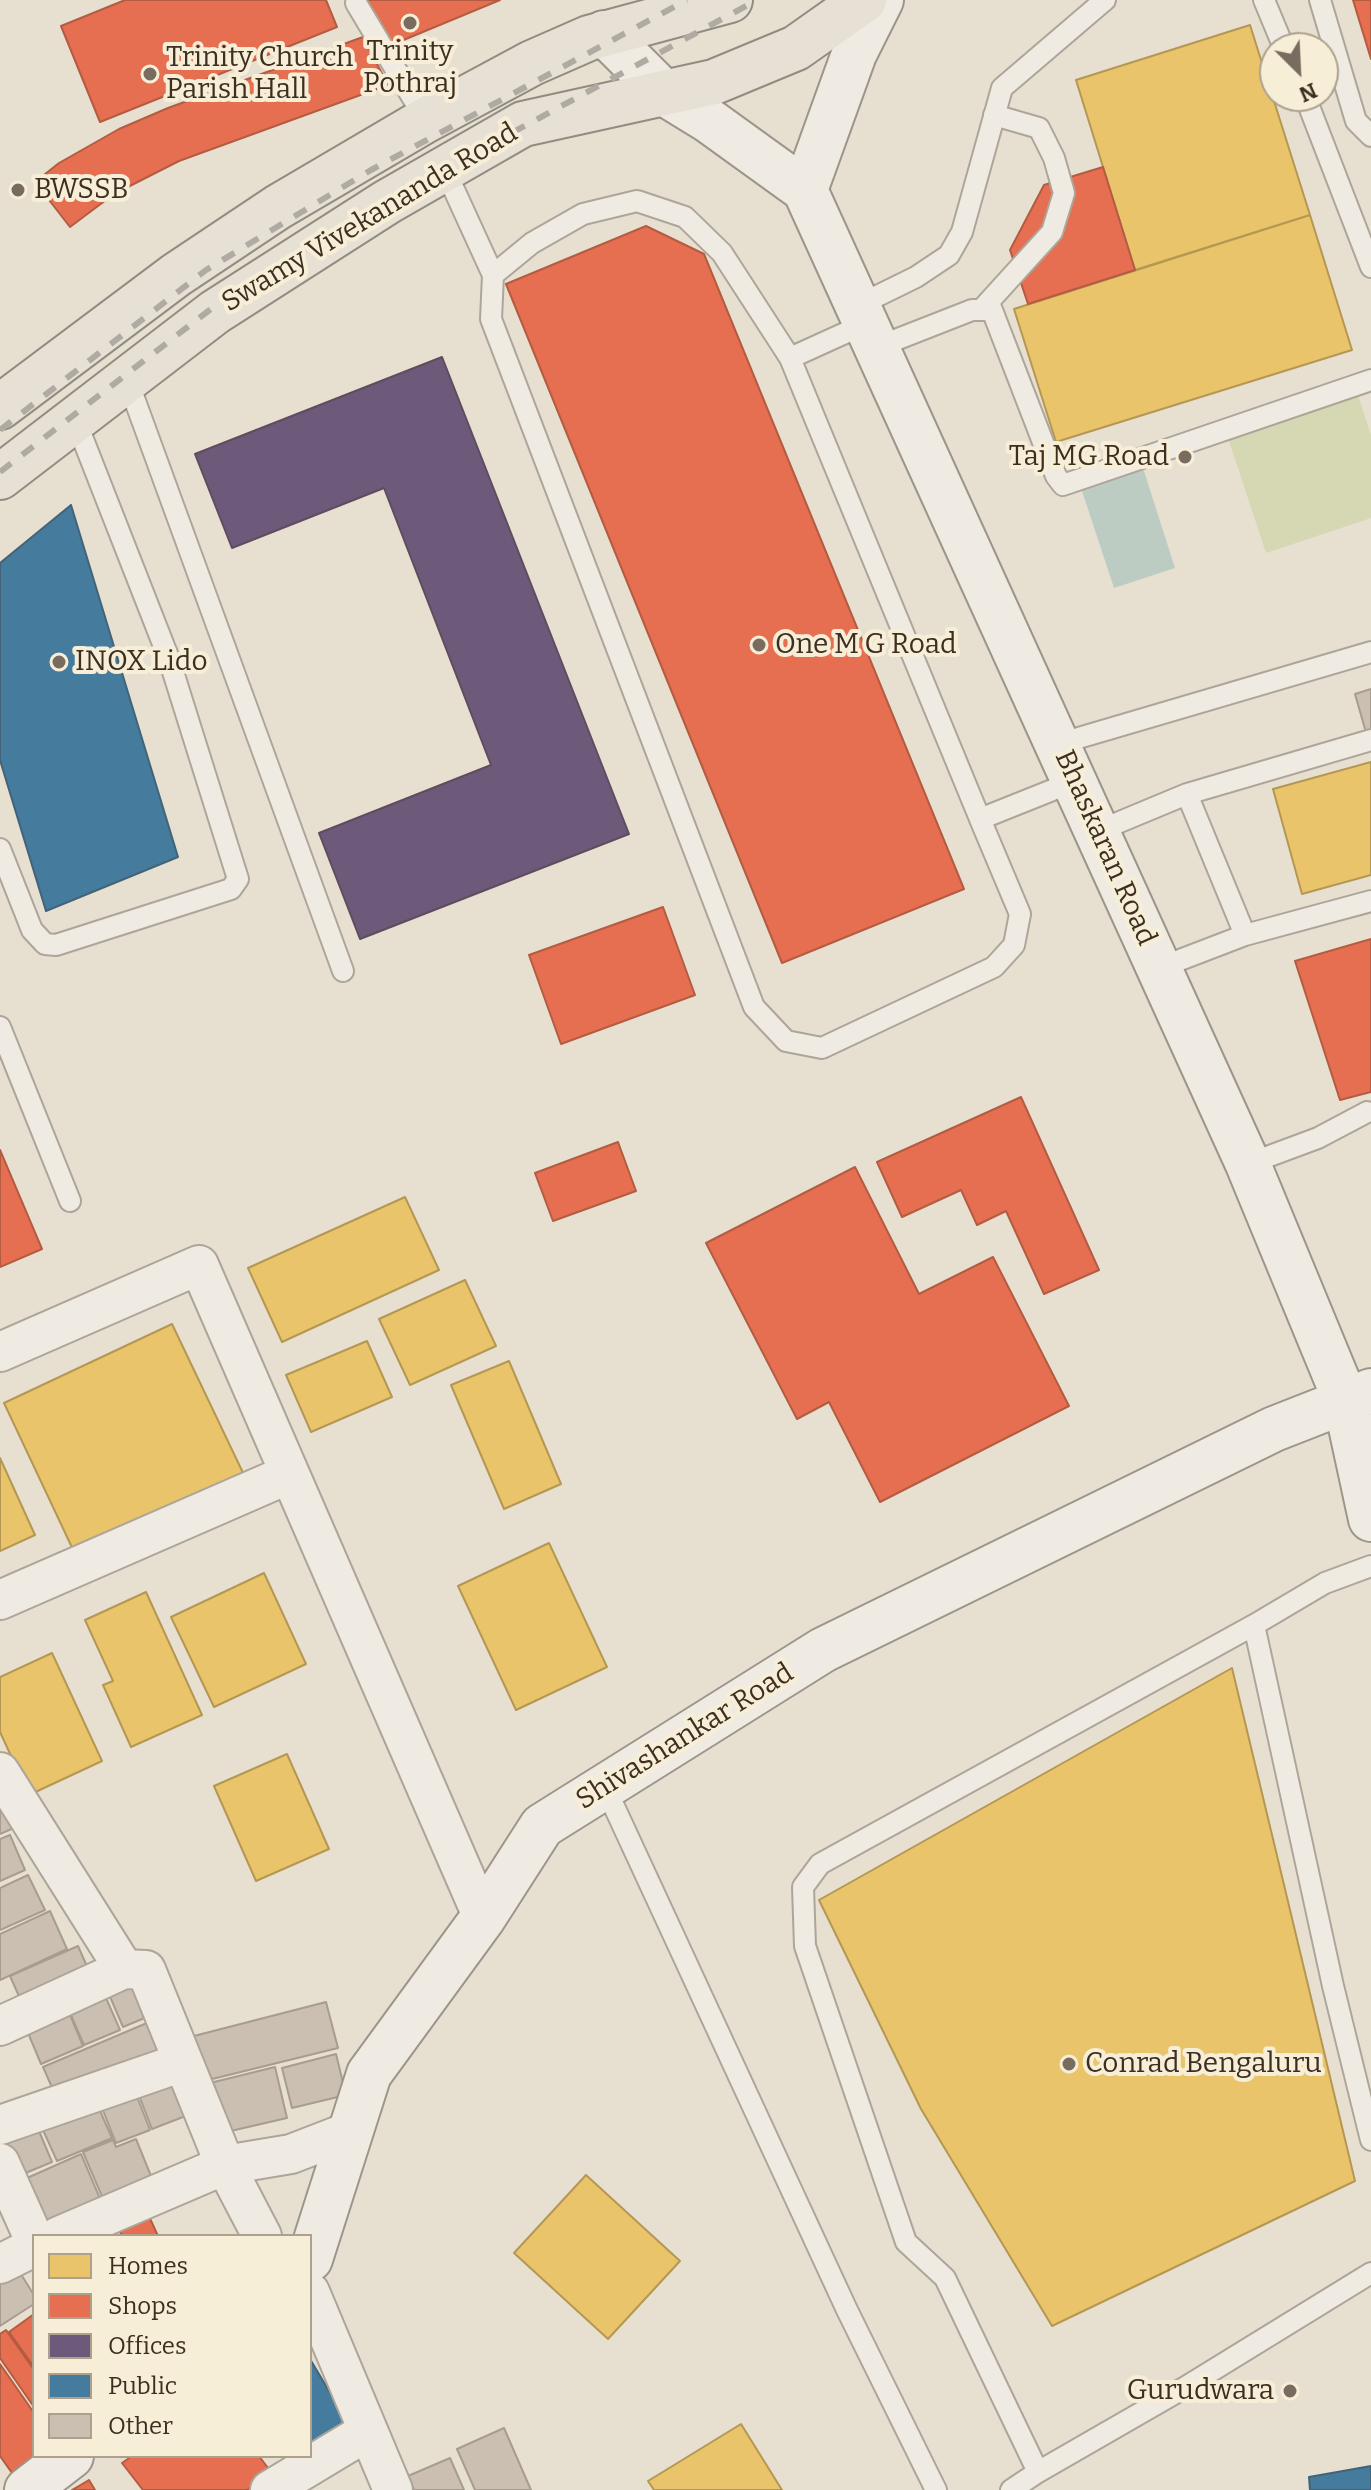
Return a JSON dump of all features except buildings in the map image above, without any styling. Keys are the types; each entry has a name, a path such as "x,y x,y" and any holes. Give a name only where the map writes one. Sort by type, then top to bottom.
{"main road":[{"name":"Swamy Vivekananda Road","path":"0,407 176,275 278,207 426,120 532,63 604,33 659,0"},
{"name":"Swamy Vivekananda Road","path":"604,33 687,14 730,0"},
{"name":"Swamy Vivekananda Road","path":"0,477 215,312 387,202 523,124 714,82 796,48 864,0"},
{"path":"604,33 664,93 708,120 805,190 854,54 881,0"},
{"name":"Bhaskaran Road","path":"805,190 1248,1164 1358,1395 1371,1519"},
{"name":"Shivashankar Road","path":"312,2253 369,2074 483,1918 542,1826 823,1650 1274,1429 1358,1395"},
{"path":"27,2490 68,2458"}],"street":[{"path":"0,1352 199,1265 483,1918"},
{"path":"0,1600 289,1474"},
{"path":"0,1772 124,1969"},
{"path":"0,2026 124,1969 146,1970 225,2165 261,2234"},
{"path":"0,2125 183,2062"},
{"path":"65,2234 225,2165 291,2154 353,2130"},
{"path":"0,2163 32,2248"},
{"path":"312,2297 393,2490"},
{"path":"270,2490 368,2431"}],"lane":[{"path":"866,326 916,277 949,255 962,232 1002,88 1105,0"},
{"path":"1264,0 1277,32"},
{"path":"1320,0 1356,121 1371,136"},
{"path":"356,3 426,120"},
{"path":"1311,112 1371,267"},
{"path":"983,308 1052,232 1064,193 1054,158 1039,128 994,115"},
{"path":"445,170 493,275 491,319 754,1007 786,1041 822,1048 994,967 1014,945 1020,914 790,358 722,253 685,217 637,201 583,214 532,243 493,275"},
{"path":"790,358 866,326 983,308 992,310 999,320 1056,476 1063,485 1371,380"},
{"path":"127,379 343,971"},
{"path":"0,849 32,930 45,944 56,945 231,889 238,879 169,659 75,419"},
{"path":"980,819 1067,762 1371,652"},
{"path":"1098,831 1187,794 1371,740"},
{"path":"1187,794 1245,935"},
{"path":"1159,968 1245,935 1371,901"},
{"path":"0,1027 70,1201"},
{"path":"1248,1164 1318,1138 1367,1112"},
{"path":"1038,2472 945,2278 906,2242 805,1946 803,1887 820,1864 1325,1583 1371,1566"},
{"path":"1254,1625 1333,1986 1371,2140"},
{"path":"605,1787 840,2296 936,2490"},
{"path":"1011,2490 1371,2273"}],"green space":[{"path":"1354,383 1371,435 1371,518 1266,553 1224,426"}],"shaded area":[{"path":"1143,468 1175,568 1114,588 1081,488"}],"railway":[{"path":"0,430 206,270 371,170 687,0"},
{"path":"0,472 225,298 388,200 757,0"}],"place":[{"name":"Trinity Pothraj","path":"410,23"},
{"name":"Trinity Church Parish Hall","path":"150,74"},
{"name":"BWSSB","path":"18,190"},
{"name":"Taj MG Road","path":"1185,457"},
{"name":"One M G Road","path":"759,645"},
{"name":"INOX Lido","path":"59,662"},
{"name":"Conrad Bengaluru","path":"1069,2064"},
{"name":"Gurudwara","path":"1290,2391"}]}
